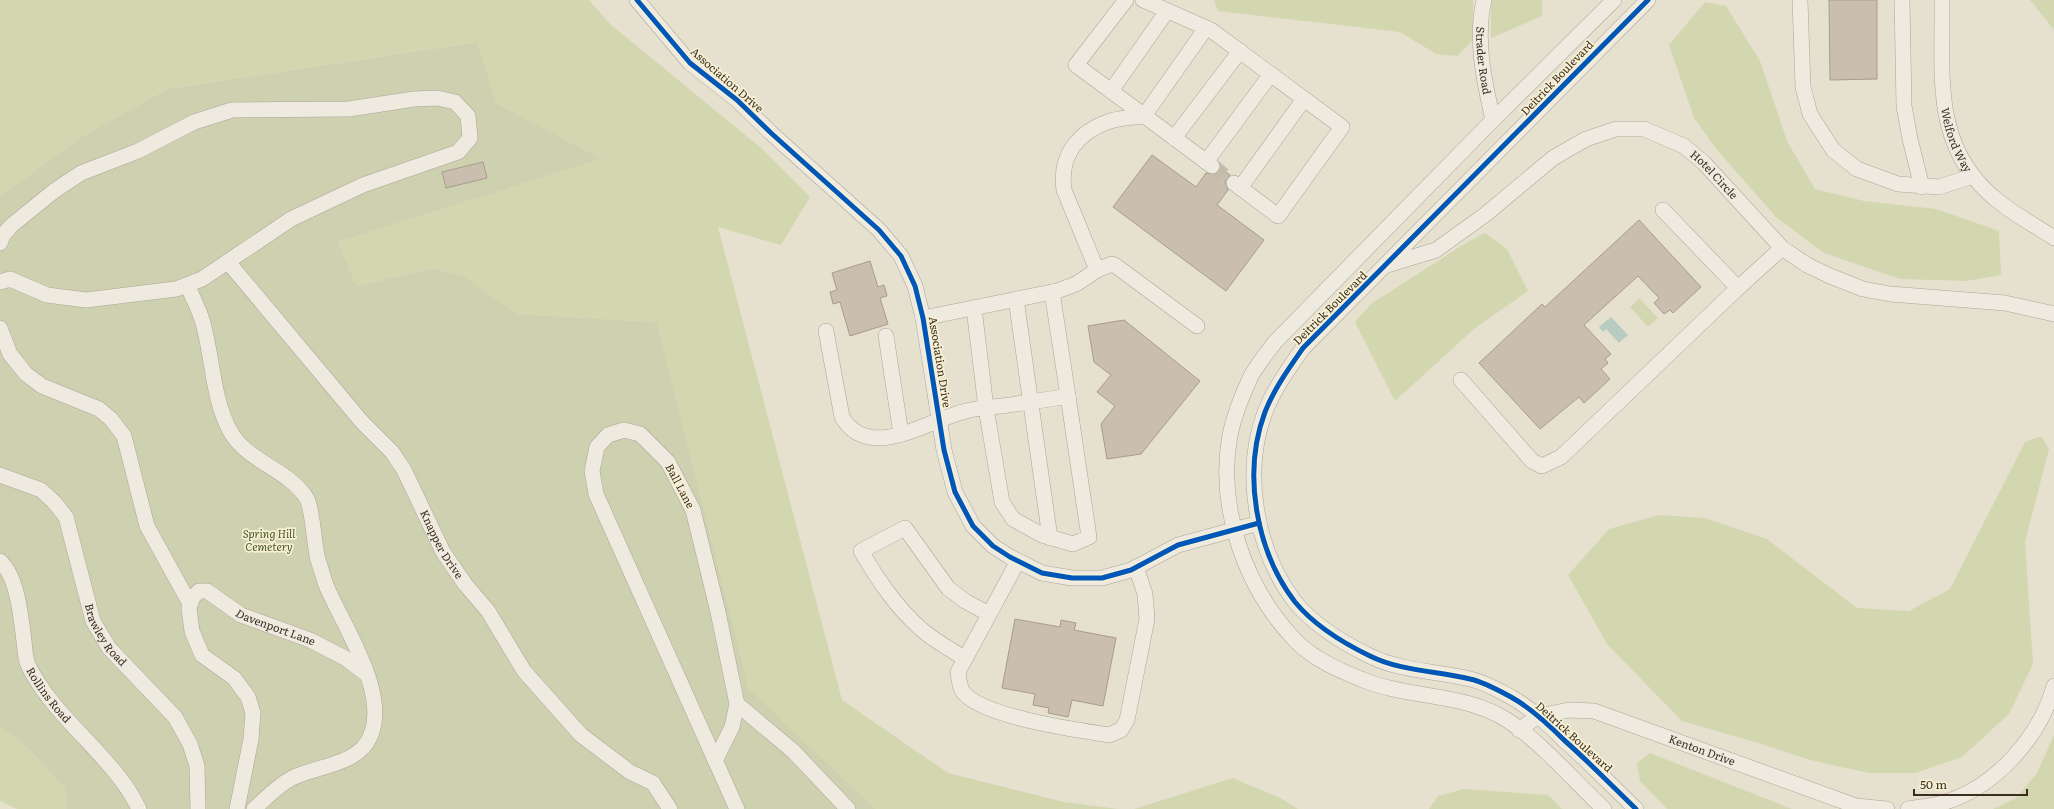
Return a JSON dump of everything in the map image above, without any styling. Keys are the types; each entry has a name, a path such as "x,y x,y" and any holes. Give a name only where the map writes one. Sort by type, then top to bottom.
{"street":[{"name":"Association Drive","path":"637,0 690,63 737,100 771,133 879,230 901,256 915,286 923,318 944,450 955,492 973,526 993,546 1042,573 1072,578 1102,578 1136,567 1178,545 1259,523"},
{"path":"1126,0 1076,65 1209,164 1271,74"},
{"path":"1143,0 1206,28 1240,51 1342,127 1278,216 1237,185 1304,99"},
{"name":"Strader Road","path":"1484,0 1480,39 1484,83 1492,120"},
{"name":"Deitrick Boulevard","path":"1604,809 1534,742 1507,720 1472,705 1440,697 1394,690 1363,680 1326,664 1294,640 1274,614 1244,562 1235,529 1226,481 1230,434 1252,376 1275,342 1492,120 1614,0"},
{"name":"Deitrick Boulevard","path":"1636,809 1593,766 1538,716 1513,698 1472,679 1401,666 1371,657 1338,638 1314,621 1296,602 1282,582 1267,548 1259,523 1254,490 1256,452 1265,413 1285,373 1304,348 1648,0"},
{"path":"1800,0 1803,87 1810,114 1833,150 1857,169 1898,184 1922,187 1939,187 1973,176"},
{"path":"1902,0 1904,106 1910,139 1922,187"},
{"name":"Welford Way","path":"1942,0 1943,100 1947,126 1961,160 1973,176 1998,202 2054,238"},
{"path":"1111,91 1167,11"},
{"path":"1097,270 1064,190 1062,176 1068,153 1082,136 1095,128 1111,121 1144,116 1206,28"},
{"path":"1174,138 1240,51"},
{"path":"0,243 3,235 12,225 54,191 81,173 138,151 194,122 232,110 348,109 414,99 437,98 455,102 468,116 470,138 458,152 363,185 291,219 202,279 176,289 86,300 47,295 10,279 0,279"},
{"name":"Hotel Circle","path":"1386,265 1436,250 1486,214 1553,158 1586,139 1616,129 1644,129 1684,146 1704,163 1782,248 1807,265 1864,289 1890,294 2005,303 2054,314"},
{"path":"1663,210 1738,288"},
{"path":"1461,380 1532,461 1542,466 1549,464 1561,457 1782,248"},
{"name":"Knapper Drive","path":"228,262 362,422 392,452 404,470 443,552 465,584 488,611 524,671 581,735 630,772 653,784 663,796 670,809"},
{"path":"923,318 1052,292 1076,284 1097,270 1112,264 1197,326"},
{"path":"187,285 204,326 216,396 231,431 247,452 298,486 308,501 317,557 326,584 362,659 371,686 376,721 370,738 362,750 341,761 292,778 276,788 254,809"},
{"path":"974,308 986,408 1002,502 1014,519 1042,535 1073,544 1089,537 1052,292"},
{"path":"1016,299 1050,538"},
{"path":"0,328 10,354 26,374 42,386 99,409 111,419 124,436 147,526 190,604 189,608 192,631 202,656 234,678 248,697 253,713 251,739 237,809"},
{"path":"826,331 842,417 848,428 863,437 889,438 965,411 1068,396"},
{"path":"886,336 901,434"},
{"name":"Ball Lane","path":"715,761 732,727 737,704 718,612 693,510 668,462 640,434 624,430 608,435 597,447 592,471 596,494 715,761 737,809"},
{"name":"Brawley Road","path":"0,475 41,490 54,502 66,517 93,621 110,648 175,718 190,744 197,766 198,809"},
{"path":"965,659 922,630 900,608 880,584 861,551 905,528 948,588 965,601 989,614"},
{"name":"Rollins Road","path":"0,561 13,582 20,611 26,660 37,683 122,781 139,809"},
{"path":"1018,561 958,672 959,684 964,693 972,700 1030,722 1109,735 1121,730 1127,720 1147,619 1145,594 1136,567"},
{"name":"Davenport Lane","path":"190,604 199,591 207,591 241,615 310,640 345,658 366,674"},
{"path":"1908,809 1943,803 1977,788 2014,758 2040,724 2054,686"},
{"path":"737,704 793,751 848,809"},
{"name":"Kenton Drive","path":"1519,730 1538,716 1569,710 1594,711 1856,806 1887,809"}],"green space":[{"path":"0,0 589,0 610,24 761,148 810,197 781,245 718,227 842,700 948,773 1064,802 1118,809 863,809 749,689 657,322 516,314 465,277 433,268 357,286 338,242 600,159 496,103 476,42 167,89 83,136 0,196"},
{"path":"1214,0 1473,0 1473,40 1457,56 1436,54 1400,32 1218,11"},
{"path":"1491,0 1542,0 1542,16 1491,38"},
{"path":"2030,0 2054,0 2054,30"},
{"path":"1705,2 1726,6 1760,61 1787,141 1815,189 1864,201 1936,209 1999,231 2001,275 1966,281 1900,279 1824,253 1776,217 1717,150 1694,118 1669,45"},
{"name":"Spring Hill Cemetery","path":"477,42 496,103 601,159 338,242 357,286 433,268 465,277 517,314 657,322 749,689 875,809 67,809 65,789 27,747 0,726 0,196 83,136 167,89"},
{"path":"1485,233 1507,249 1528,291 1474,329 1395,401 1355,322 1371,304 1464,244"},
{"path":"1639,298 1658,318 1648,327 1630,307"},
{"path":"2041,436 2049,449 2025,542 2033,664 2009,714 1962,757 1915,773 1869,773 1810,760 1682,721 1607,644 1568,575 1609,529 1659,515 1705,518 1767,539 1857,608 1909,611 1950,589 2025,442"},
{"path":"0,726 27,747 65,789 67,809 17,809 0,801"},
{"path":"2054,735 2054,809 1993,809 2016,798 2037,773"},
{"path":"1650,753 1792,809 1667,809 1640,781 1637,763"},
{"path":"1233,778 1282,799 1298,809 1134,809"},
{"path":"1464,789 1548,795 1562,809 1429,809 1438,796"}],"shaded area":[{"path":"1611,317 1628,335 1619,343 1606,329 1603,332 1599,327"}],"building":[{"path":"1829,0 1877,0 1877,79 1830,80"},
{"path":"1152,155 1196,187 1206,173 1215,174 1220,168 1230,175 1225,182 1228,190 1217,205 1264,240 1226,291 1113,207"},
{"path":"483,162 487,178 446,188 442,172"},
{"path":"1639,220 1701,287 1673,313 1670,310 1664,314 1654,303 1659,298 1638,276 1584,325 1611,354 1605,359 1608,363 1601,369 1610,379 1584,403 1579,397 1540,429 1479,363 1542,304 1545,307"},
{"path":"870,261 878,287 884,285 887,296 880,298 888,324 850,336 840,302 833,304 830,292 837,290 832,273"},
{"path":"1124,320 1200,381 1141,454 1107,459 1101,424 1115,406 1097,392 1111,375 1094,362 1088,326"},
{"path":"1015,619 1060,627 1061,620 1076,623 1074,630 1116,638 1103,706 1072,700 1068,717 1048,713 1049,708 1033,705 1035,694 1002,688"}],"tunnel":[{"path":"1212,166 1234,183"}],"cycle path":[{"path":"637,0 690,63 737,100 771,133 879,230 901,256 915,286 923,318 944,450 955,492 973,526 993,546 1010,557 1042,573 1072,578 1102,578 1131,570 1178,545 1259,523"},
{"path":"1636,809 1545,722 1511,697 1491,686 1475,680 1406,668 1382,661 1339,639 1311,618 1295,602 1282,582 1262,536 1254,485 1254,460 1258,436 1265,412 1277,387 1303,348 1648,0"}]}
